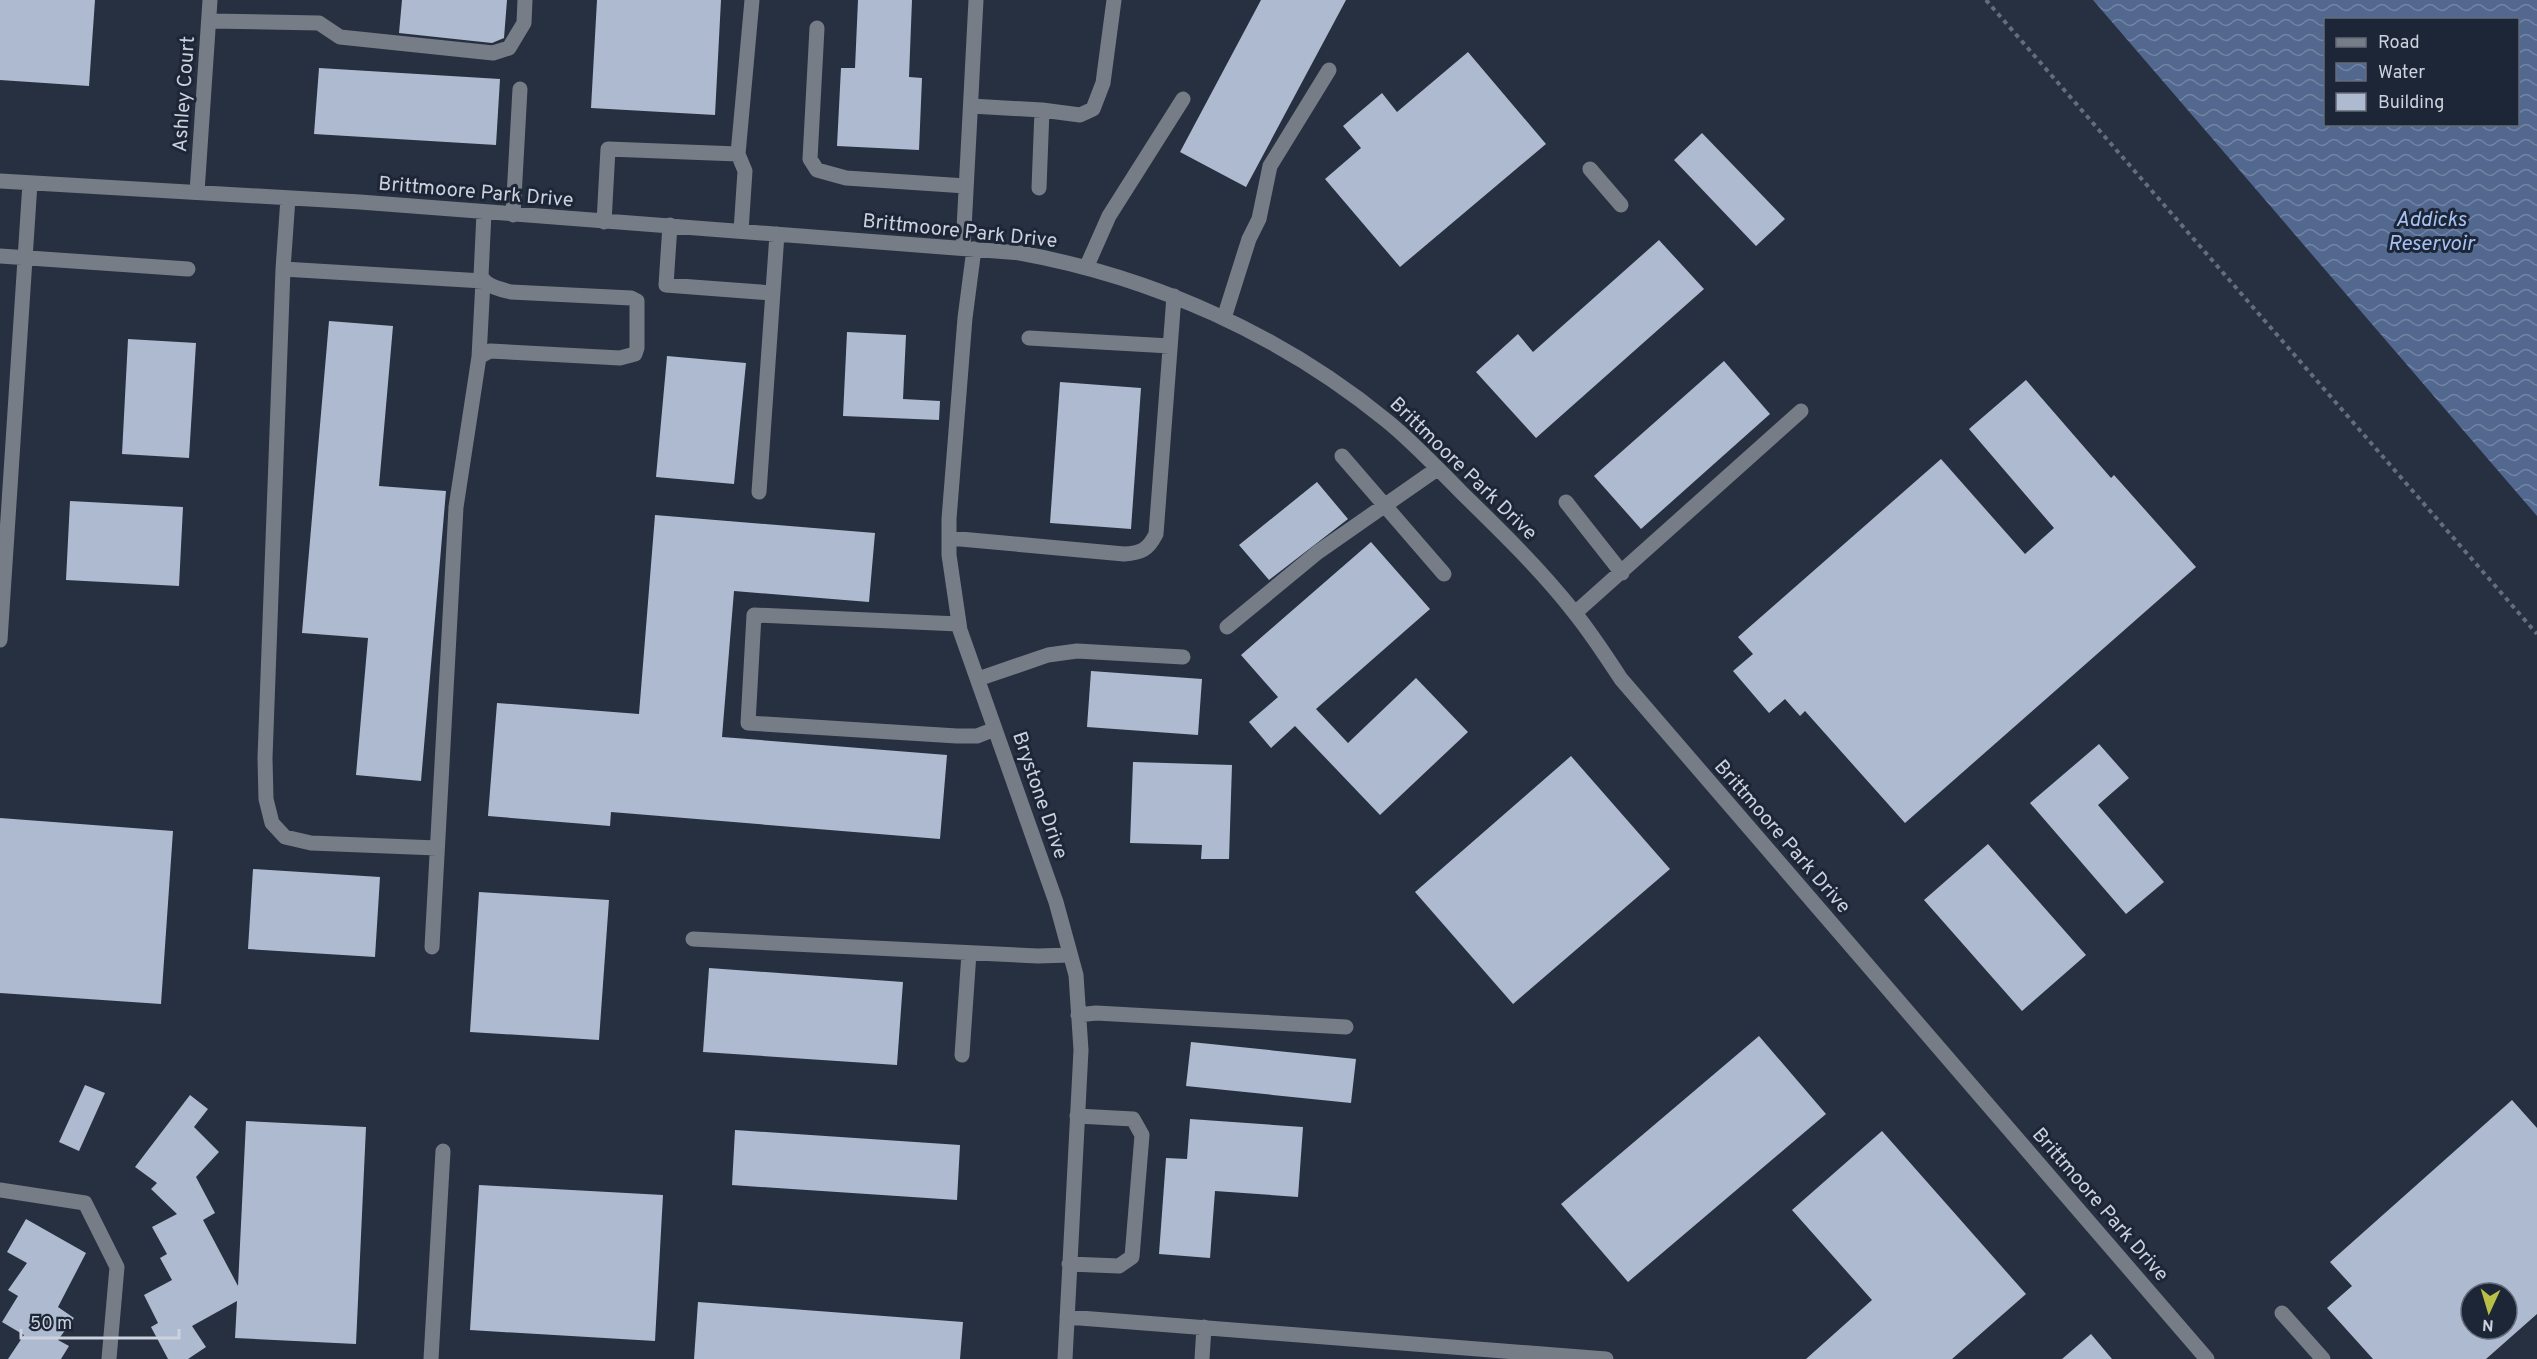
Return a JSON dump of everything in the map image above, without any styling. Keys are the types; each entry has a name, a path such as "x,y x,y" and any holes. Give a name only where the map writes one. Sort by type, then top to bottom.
{"street":[{"name":"Ashley Court","path":"197,192 210,0"},
{"path":"209,21 319,23 340,37 493,53 509,48 524,23 525,0"},
{"path":"741,231 745,171 738,154 753,0"},
{"name":"Brystone Drive","path":"976,0 966,186 968,248 950,538 953,592 959,624 1056,902 1076,975 1081,1050 1065,1359"},
{"path":"970,106 1042,110 1080,115 1094,109 1103,83 1114,0"},
{"path":"817,28 810,159 817,170 846,178 966,186"},
{"path":"1224,318 1249,239 1259,219 1270,166 1329,70"},
{"path":"513,215 520,89"},
{"path":"1086,268 1109,216 1184,99"},
{"path":"1039,188 1042,110"},
{"path":"604,222 608,149 738,154"},
{"path":"1590,169 1621,205"},
{"name":"Brittmoore Park Drive","path":"0,181 288,198 1020,253 1086,268 1174,296 1224,318 1303,363 1362,401 1396,429 1528,558 1575,613 1621,679 2207,1359"},
{"path":"0,640 30,183"},
{"path":"288,198 283,269 265,758 266,799 272,824 285,837 312,843 437,848"},
{"path":"432,947 456,507 479,357 484,213"},
{"path":"670,225 666,285 772,293"},
{"path":"759,492 777,234"},
{"path":"0,256 188,269"},
{"path":"283,269 483,280 494,288 511,292 631,298 637,301 639,311 635,354 620,358 490,351 479,357"},
{"path":"950,538 1124,554 1140,553 1150,546 1156,534 1174,296"},
{"path":"1029,338 1170,346"},
{"path":"1575,613 1801,411"},
{"path":"1342,456 1444,574"},
{"path":"1227,627 1318,552 1437,469"},
{"path":"1566,502 1622,573"},
{"path":"959,624 754,615 748,723 957,736 977,736 995,729"},
{"path":"978,679 1048,655 1077,651 1183,657"},
{"path":"693,939 969,953 1070,955"},
{"path":"962,1055 969,953"},
{"path":"1078,1015 1096,1013 1346,1027"},
{"path":"1069,1264 1119,1266 1132,1257 1142,1135 1133,1119 1077,1116"},
{"path":"431,1359 443,1150"},
{"path":"0,1190 85,1203 117,1266 109,1359"},
{"path":"2282,1313 2323,1359"},
{"path":"1067,1317 1606,1359"},
{"path":"1203,1359 1204,1327"}],"path":[{"path":"1986,0 2537,634"}],"water":[{"name":"Addicks Reservoir","path":"2093,0 2537,0 2537,516"}],"building":[{"path":"0,0 95,0 89,86 0,80"},
{"path":"402,0 507,0 504,38 492,43 399,33"},
{"path":"597,0 721,0 715,115 591,108"},
{"path":"858,0 912,0 909,77 922,78 919,150 837,146 841,68 855,68"},
{"path":"1261,0 1346,0 1246,187 1180,152"},
{"path":"1468,52 1546,144 1400,267 1325,179 1361,148 1343,126 1382,93 1397,112"},
{"path":"319,68 500,79 496,145 314,134"},
{"path":"1702,133 1785,219 1756,246 1674,160"},
{"path":"1659,240 1704,289 1536,438 1476,372 1518,334 1533,352"},
{"path":"329,321 393,326 379,486 446,491 421,781 356,775 368,638 302,633"},
{"path":"847,332 906,335 903,399 940,401 939,420 843,416"},
{"path":"128,339 196,343 189,458 122,454"},
{"path":"667,356 746,363 734,484 656,477"},
{"path":"1724,361 1770,414 1641,529 1594,476"},
{"path":"2026,380 2111,478 2114,475 2196,567 1905,823 1805,711 1800,716 1785,699 1769,713 1733,671 1753,654 1738,637 1941,459 2025,554 2054,528 1969,429"},
{"path":"1060,382 1141,388 1131,529 1050,523"},
{"path":"1317,482 1348,519 1269,580 1239,545"},
{"path":"70,501 183,507 179,586 66,580"},
{"path":"655,515 875,533 869,602 734,591 722,737 947,755 940,839 611,812 610,826 488,816 497,703 639,714"},
{"path":"1371,542 1430,609 1316,709 1348,743 1416,678 1468,732 1380,815 1295,726 1271,748 1249,722 1278,697 1241,655"},
{"path":"1091,671 1202,679 1198,735 1087,727"},
{"path":"2099,744 2129,778 2098,805 2164,882 2126,914 2030,803"},
{"path":"1571,756 1670,869 1513,1004 1415,892"},
{"path":"1133,762 1232,765 1229,859 1201,859 1202,845 1130,843"},
{"path":"0,818 173,831 161,1004 0,993"},
{"path":"1988,844 2086,955 2022,1011 1924,900"},
{"path":"253,869 380,877 375,957 248,949"},
{"path":"479,892 609,900 599,1040 470,1032"},
{"path":"709,968 903,982 897,1065 703,1052"},
{"path":"1759,1036 1826,1114 1628,1282 1561,1204"},
{"path":"1191,1042 1356,1059 1351,1103 1186,1086"},
{"path":"85,1085 105,1093 79,1151 59,1142"},
{"path":"190,1095 208,1109 194,1127 219,1152 196,1177 215,1213 203,1220 238,1286 246,1121 366,1127 356,1344 235,1338 237,1301 192,1326 206,1347 188,1359 168,1359 151,1327 158,1323 144,1295 172,1280 160,1258 167,1254 152,1227 177,1214 151,1189 157,1183 135,1167"},
{"path":"2512,1100 2537,1128 2537,1314 2519,1330 2519,1281 2459,1281 2459,1341 2506,1341 2486,1359 2373,1359 2327,1308 2352,1286 2330,1262"},
{"path":"1190,1119 1303,1127 1298,1197 1215,1191 1210,1258 1159,1254 1166,1158 1187,1159"},
{"path":"735,1130 960,1145 957,1200 732,1185"},
{"path":"1882,1131 2026,1294 1952,1359 1806,1359 1872,1300 1792,1210"},
{"path":"479,1185 663,1195 655,1341 470,1330"},
{"path":"26,1219 86,1253 58,1307 74,1318 58,1340 69,1346 61,1359 8,1359 24,1335 2,1322 18,1296 8,1290 27,1263 7,1252"},
{"path":"698,1302 963,1322 960,1359 694,1359"},
{"path":"2091,1334 2112,1359 2062,1359"}]}
